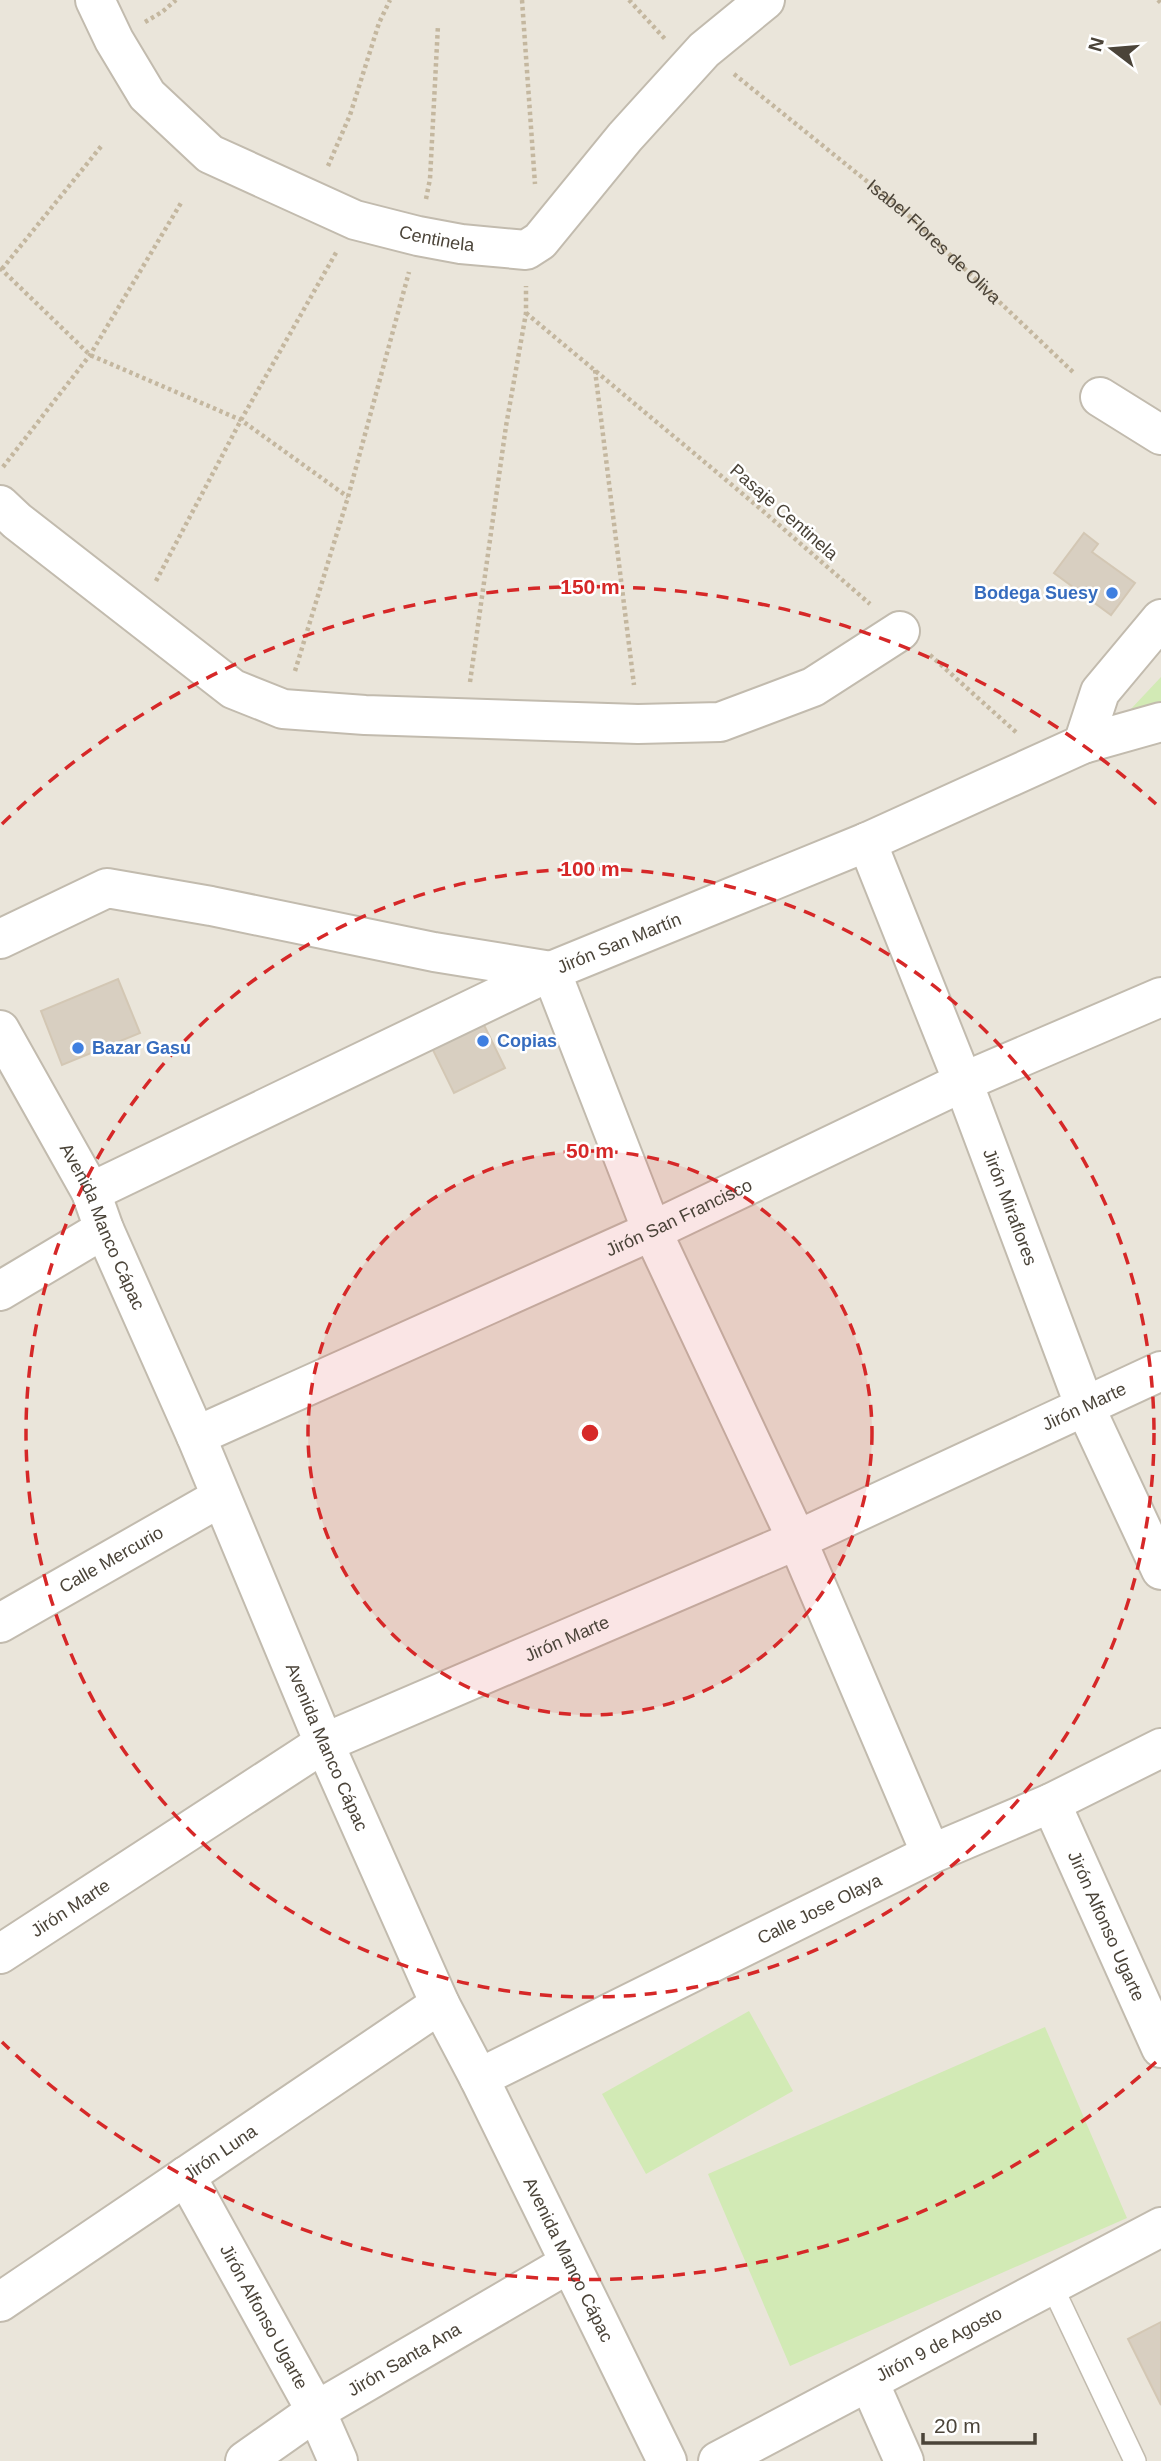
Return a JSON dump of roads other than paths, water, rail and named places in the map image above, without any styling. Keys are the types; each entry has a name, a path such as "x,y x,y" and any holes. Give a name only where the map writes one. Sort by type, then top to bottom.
{"street":[{"name":"Centinela","path":"95,0 114,40 147,95 210,154 355,220 461,244 533,245 697,57 765,0"},
{"path":"1100,397 1161,435"},
{"path":"0,505 233,689 283,709 465,719 638,724 720,722 813,687 900,631"},
{"path":"1083,744 1100,692 1161,619"},
{"name":"Jirón San Martín","path":"91,1192 551,971 867,842 1083,744 1161,722"},
{"name":"Jirón Miraflores","path":"867,842 964,1082 1085,1406 1161,1570"},
{"path":"0,939 107,888 211,906 434,952 551,971 652,1231 797,1540 931,1854"},
{"name":"Jirón San Francisco","path":"196,1436 652,1231 964,1082 1161,997"},
{"name":"Avenida Manco Cápac","path":"0,1030 91,1192 104,1229 196,1436 324,1743 440,2004 667,2461"},
{"path":"0,1291 104,1229"},
{"name":"Jirón Marte","path":"0,1954 324,1743 797,1540 1161,1371"},
{"name":"Calle Mercurio","path":"0,1623 221,1497"},
{"name":"Calle Jose Olaya","path":"479,2078 931,1854 1051,1803 1161,1748"},
{"name":"Jirón Alfonso Ugarte","path":"1051,1803 1161,2048"},
{"name":"Jirón Luna","path":"0,2302 440,2004"},
{"name":"Jirón Alfonso Ugarte","path":"186,2176 316,2411 338,2461"},
{"name":"Jirón 9 de Agosto","path":"718,2461 1161,2227"},
{"name":"Jirón Santa Ana","path":"245,2461 316,2411 568,2264"},
{"path":"869,2382 904,2461"}],"lane":[{"path":"1051,2284 1135,2461"}],"place":[{"name":"Bodega Suesy","path":"1112,593"},
{"name":"Copias","path":"483,1041"},
{"name":"Bazar Gasu","path":"78,1048"}]}
